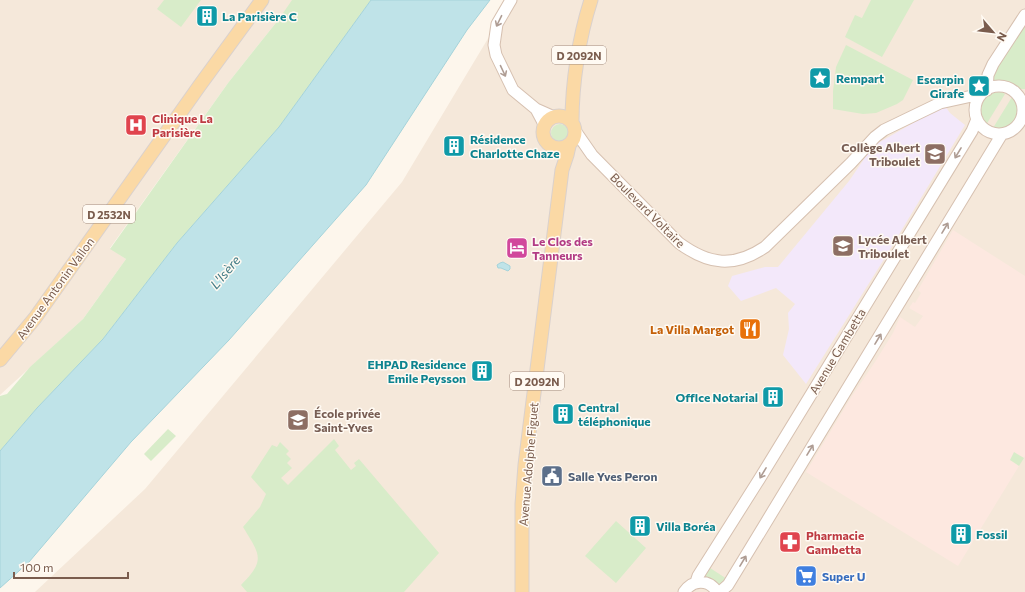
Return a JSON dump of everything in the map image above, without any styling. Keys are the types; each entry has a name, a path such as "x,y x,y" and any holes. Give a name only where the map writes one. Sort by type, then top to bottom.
{"main road":[{"name":"Avenue Antonin Vallon","path":"0,360 35,318 262,0"},
{"path":"511,0 497,24 494,44 496,55 513,90 553,120"},
{"name":"D 2092N","path":"585,0 586,14"},
{"name":"D 2092N","path":"569,138 572,97 586,14 591,0"},
{"path":"984,92 999,86 1012,89 1020,99 1023,120 1011,132 996,134 986,131 979,124 976,114 977,102 984,92 992,64 1025,15"},
{"name":"Boulevard Voltaire","path":"569,138 592,155 679,243 691,252 710,260 732,260 754,254 765,247 846,168 875,137 884,130 940,103 984,92"},
{"name":"D 2092N","path":"553,120 568,106 572,97"},
{"path":"962,98 976,114"},
{"name":"Avenue Gambetta","path":"684,592 690,584 696,582 698,576 760,478 969,134 976,114"},
{"path":"564,117 569,138 552,147 545,140 543,135 553,120 564,117"},
{"path":"696,582 709,583 719,592 728,585 1002,134"},
{"name":"Avenue Adolphe Figuet","path":"522,592 522,504 525,465 562,170 560,157 569,138"}],"shaded area":[{"path":"0,0 337,0 321,7 279,19 228,83 110,248 126,259 83,319 0,395"},
{"path":"511,0 1025,0 1025,592 35,592 145,489 402,182"},
{"name":"Lycée Albert Triboulet","path":"945,106 950,113 965,125 886,256 806,384 783,355 789,329 788,313 795,304 776,288 741,301 728,286 732,276 765,267 778,267 849,181 873,146"},
{"path":"953,230 1025,276 1025,456 958,566 806,472 852,396 893,333 900,317 915,327 923,316 909,308 913,302 915,303 921,293 918,290"}],"green space":[{"path":"164,0 201,0 181,27 157,9"},
{"path":"292,0 371,0 279,127 177,243 103,339 37,408 0,451 0,396 7,394 30,367 83,319 126,259 110,249 228,83 279,19"},
{"path":"871,0 914,0 882,57 845,37 855,15 862,18"},
{"path":"1025,19 1025,89 1019,89 1002,82 990,83 997,61"},
{"path":"846,45 913,80 903,100 876,113 863,114 833,109 833,91 836,67"},
{"path":"1001,92 1005,94 986,125 981,114 982,103 989,95"},
{"path":"1012,97 1016,103 1017,109 1015,120 1006,128 993,128"},
{"path":"556,124 564,124 569,129 567,140 564,142 556,142 551,137 551,129"},
{"path":"168,429 176,436 151,461 144,454"},
{"path":"334,439 339,446 335,450 351,470 356,466 354,463 359,459 439,553 404,592 247,592 241,585 254,569 258,557 253,544 243,527 260,507 266,494 251,477 272,445 277,447 280,442 289,451 286,454 291,459 287,463 292,468 281,478 288,485"},
{"path":"1014,452 1024,458 1019,466 1010,460"},
{"path":"616,521 646,548 616,583 585,556"},
{"path":"707,566 727,579 721,587 704,578 702,574"}],"water":[{"name":"L'Isère","path":"371,0 490,0 467,30 366,185 229,340 131,442 29,562 0,588 0,451 37,408 103,339 177,243 279,127"},
{"path":"503,262 510,266 508,271 498,268 497,265"}],"place":[{"name":"La Parisière C","path":"207,16"},
{"name":"Rempart","path":"820,78"},
{"name":"Escarpin Girafe","path":"979,86"},
{"name":"Clinique La Parisière","path":"136,125"},
{"name":"Résidence Charlotte Chaze","path":"454,146"},
{"name":"Collège Albert Triboulet","path":"935,154"},
{"name":"Lycée Albert Triboulet","path":"843,246"},
{"name":"Le Clos des Tanneurs","path":"517,248"},
{"name":"La Villa Margot","path":"750,329"},
{"name":"EHPAD Residence Emile Peysson","path":"482,371"},
{"name":"Office Notarial","path":"773,397"},
{"name":"Central téléphonique","path":"563,414"},
{"name":"École privée Saint-Yves","path":"298,420"},
{"name":"Salle Yves Peron","path":"552,476"},
{"name":"Villa Boréa","path":"640,526"},
{"name":"Fossil","path":"961,534"},
{"name":"Pharmacie Gambetta","path":"790,542"},
{"name":"Super U","path":"806,576"}]}
